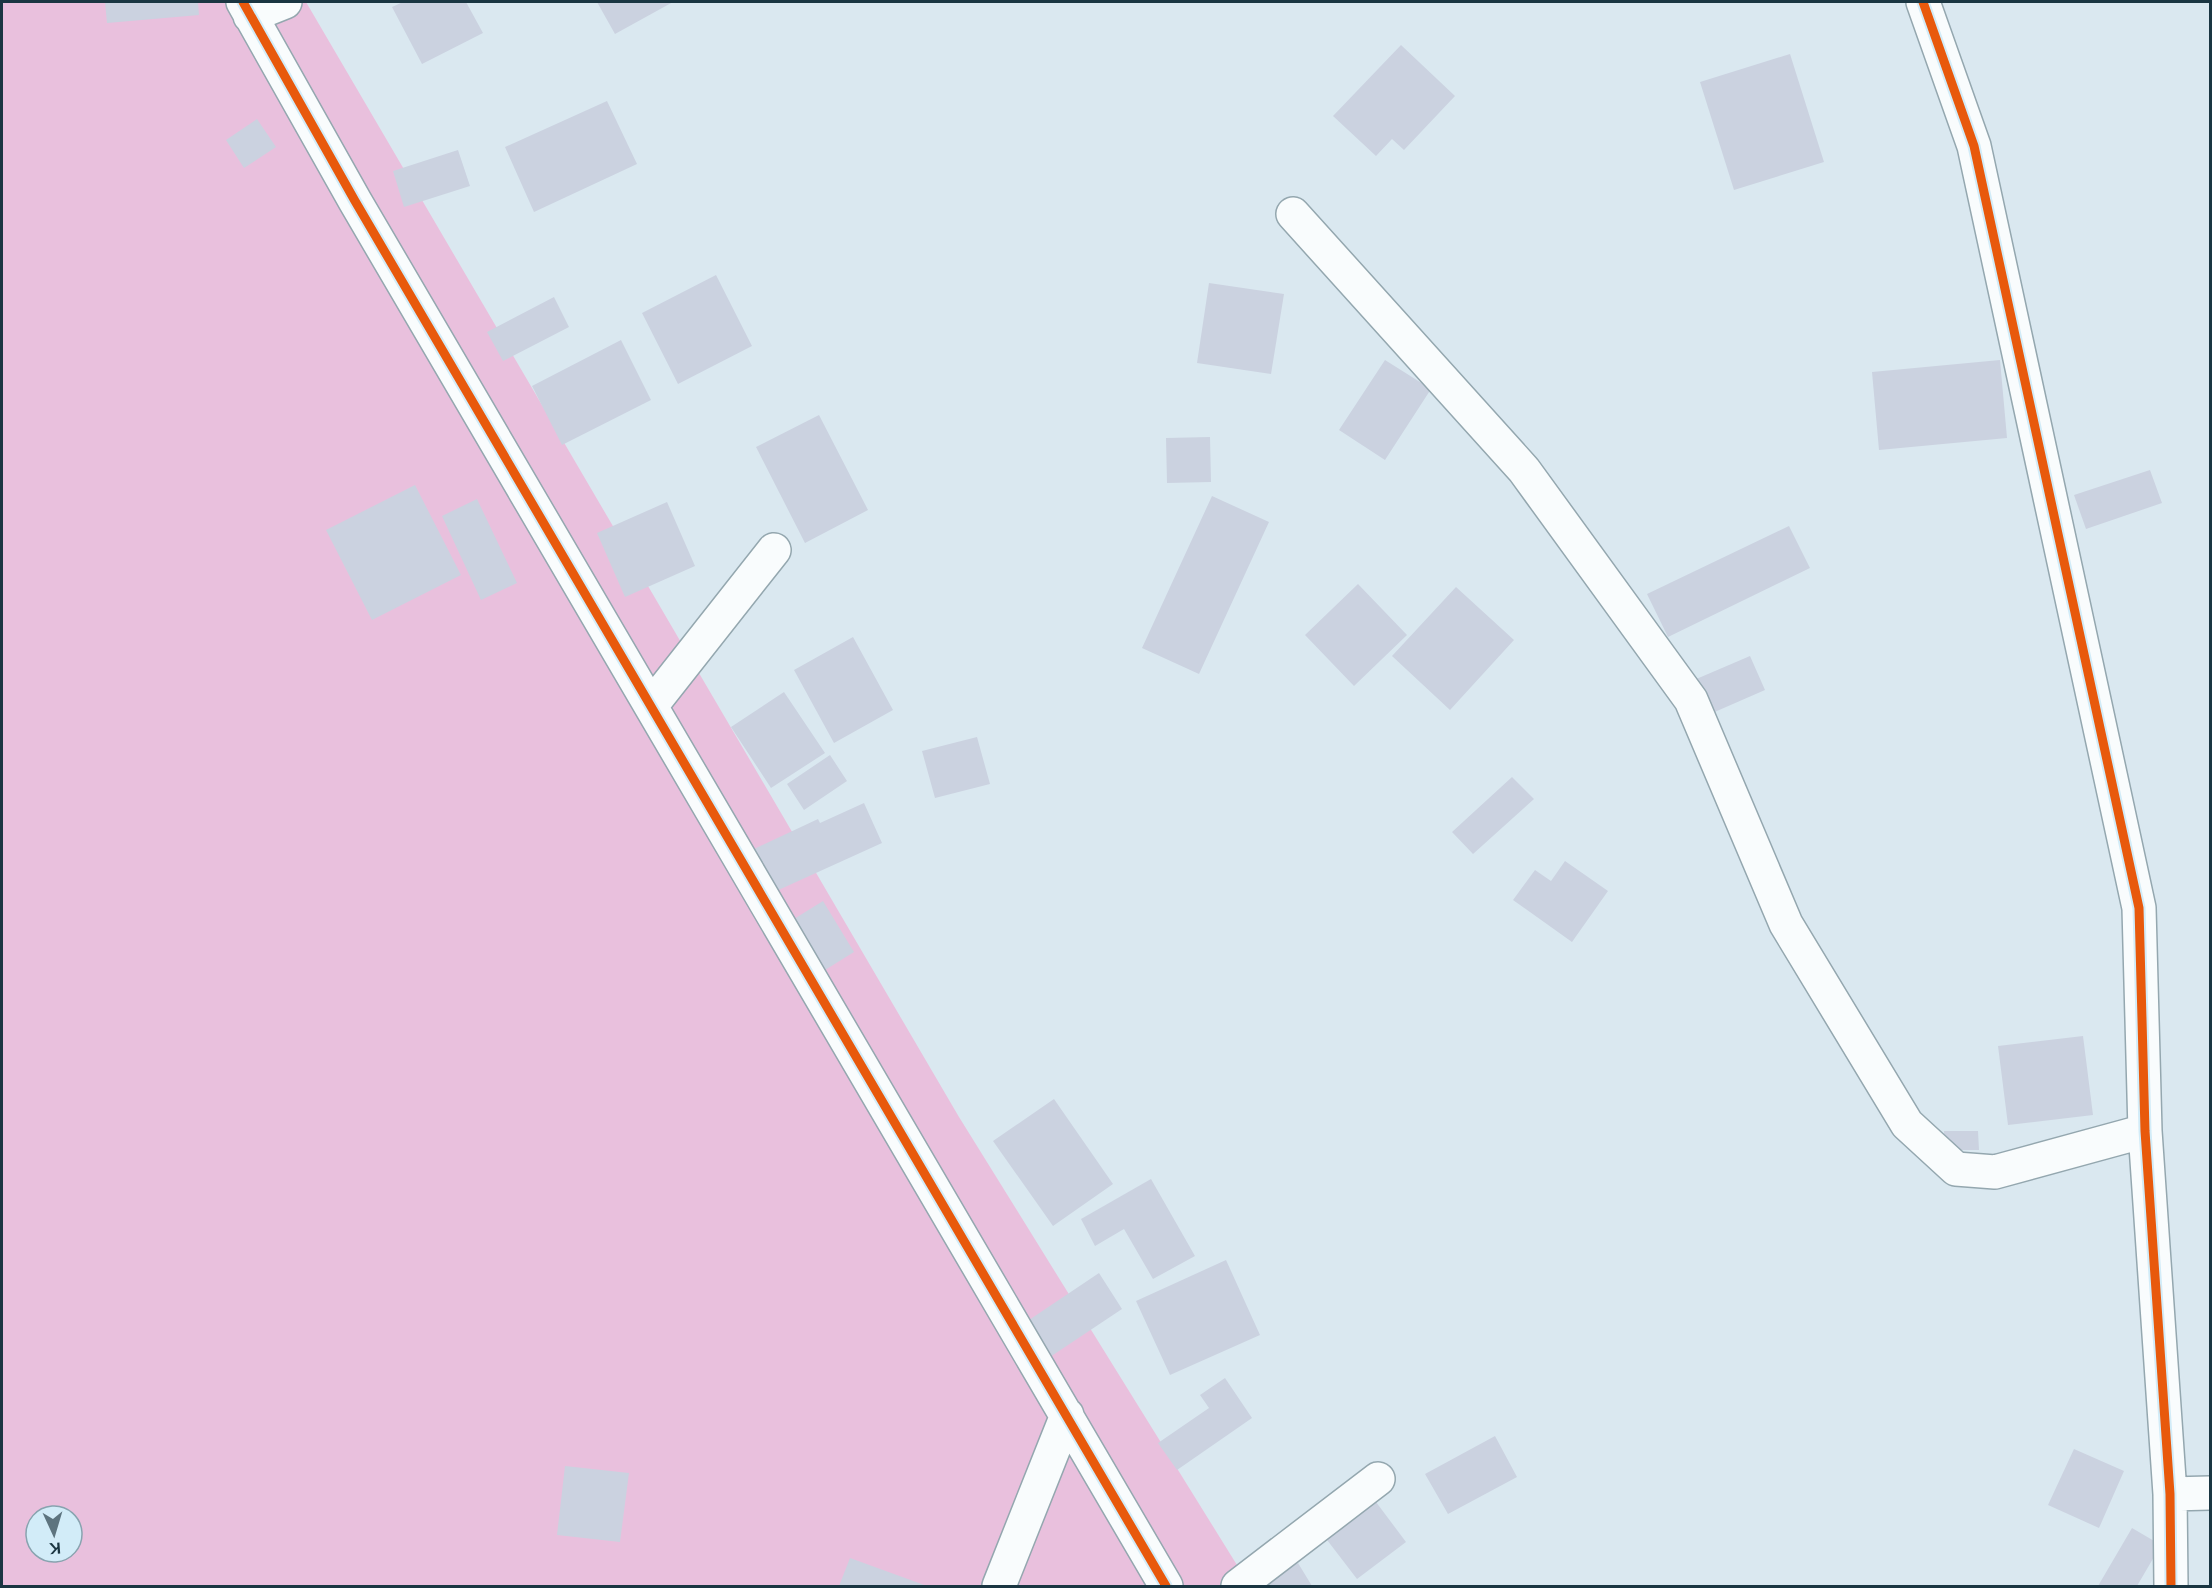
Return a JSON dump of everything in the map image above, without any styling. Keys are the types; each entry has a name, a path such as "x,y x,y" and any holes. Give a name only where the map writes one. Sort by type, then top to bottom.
{"street":[{"path":"285,2 247,9 355,201 1166,1587"},
{"path":"1923,2 1974,146 2139,908 2145,1131 2170,1494 2171,1587"},
{"path":"1293,214 1524,470 1691,700 1786,924 1907,1124 1956,1169 1995,1172 2145,1131"},
{"path":"651,706 774,550"},
{"path":"999,1587 1067,1415"},
{"path":"1238,1587 1378,1479"},
{"path":"2170,1494 2211,1493"}],"shaded area":[{"path":"2,2 306,2 959,1117 1250,1586 2,1586"}],"building":[{"path":"105,2 198,2 199,15 107,23"},
{"path":"403,2 466,2 483,33 422,64 392,7"},
{"path":"597,2 673,2 615,34"},
{"path":"1401,45 1455,96 1404,150 1392,139 1376,156 1333,116"},
{"path":"1790,54 1824,162 1734,190 1700,82"},
{"path":"607,101 637,164 534,212 505,147"},
{"path":"257,119 276,147 244,168 226,140"},
{"path":"458,150 470,186 404,207 393,171"},
{"path":"716,275 752,346 678,384 642,313"},
{"path":"1209,283 1284,294 1271,374 1197,363"},
{"path":"554,297 569,327 503,361 487,332"},
{"path":"621,340 651,400 562,445 532,386"},
{"path":"1385,360 1431,389 1385,460 1339,430"},
{"path":"2000,360 2007,438 1879,450 1872,372"},
{"path":"819,415 868,510 805,543 756,447"},
{"path":"1210,437 1211,482 1167,483 1166,438"},
{"path":"2150,470 2162,503 2086,529 2074,495"},
{"path":"415,485 461,575 372,620 326,530"},
{"path":"1212,496 1269,522 1199,674 1142,648"},
{"path":"477,499 517,583 481,600 442,516"},
{"path":"667,502 695,566 625,597 597,533"},
{"path":"1789,526 1810,568 1668,637 1647,594"},
{"path":"1358,584 1407,635 1354,686 1305,635"},
{"path":"1456,587 1514,640 1450,710 1392,656"},
{"path":"853,637 893,710 834,743 794,670"},
{"path":"1750,656 1765,690 1710,714 1694,680"},
{"path":"784,692 825,753 771,788 731,727"},
{"path":"977,737 990,784 935,798 922,751"},
{"path":"830,755 847,781 804,810 787,784"},
{"path":"1512,777 1534,799 1473,854 1452,832"},
{"path":"864,803 882,843 774,892 754,849 818,819 820,823"},
{"path":"1565,861 1608,891 1572,942 1513,900 1535,870 1551,881"},
{"path":"823,901 854,952 825,970 794,919"},
{"path":"2083,1036 2093,1115 2008,1125 1998,1046"},
{"path":"1054,1099 1113,1184 1053,1226 993,1141"},
{"path":"1944,1131 1978,1131 1979,1150 1945,1150"},
{"path":"1151,1179 1195,1256 1153,1279 1124,1229 1095,1246 1081,1219"},
{"path":"1226,1260 1260,1335 1170,1375 1136,1301"},
{"path":"1099,1273 1122,1309 1050,1357 1026,1322"},
{"path":"1225,1378 1252,1418 1177,1470 1158,1443 1209,1408 1200,1395"},
{"path":"1495,1436 1517,1477 1448,1514 1425,1474"},
{"path":"2074,1449 2124,1471 2099,1528 2048,1505"},
{"path":"565,1466 629,1473 620,1542 557,1535"},
{"path":"1373,1498 1406,1542 1357,1579 1324,1536"},
{"path":"2132,1528 2161,1545 2137,1586 2098,1586"},
{"path":"850,1558 927,1586 839,1586"},
{"path":"1298,1563 1312,1586 1258,1586"}],"cycle path":[{"path":"243,2 355,201 1166,1586"},
{"path":"1923,2 1974,146 2139,908 2145,1131 2170,1494 2171,1586"}]}
